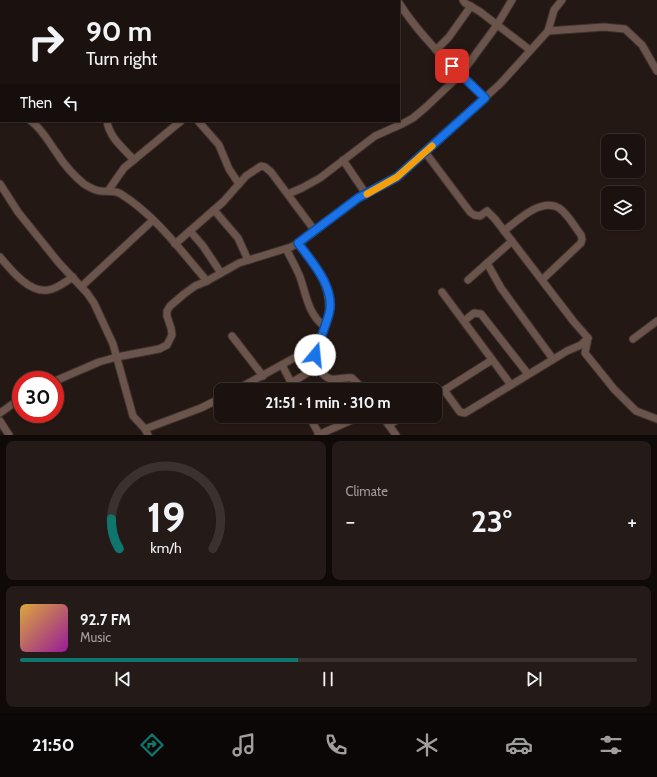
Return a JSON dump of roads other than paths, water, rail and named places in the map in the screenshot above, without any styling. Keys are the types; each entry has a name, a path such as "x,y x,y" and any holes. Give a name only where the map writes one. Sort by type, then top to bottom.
{"street":[{"path":"463,0 465,3 530,50"},
{"path":"288,194 320,178 374,136 401,122 413,118 425,108 461,74 497,25 512,0"},
{"path":"64,377 99,362 117,357 159,350 168,345 172,335 166,316 167,311 170,306 184,294 195,286 239,263 286,249 298,243 316,231 340,210 397,177 500,84 548,32 551,16 562,0"},
{"path":"400,4 408,17 436,50 485,98"},
{"path":"436,50 449,37 471,6"},
{"path":"548,32 604,27 625,29 642,45 657,70"},
{"path":"32,122 41,130 64,163 84,184 101,191 118,192 133,202 153,220 207,281"},
{"path":"107,122 109,131 112,136 134,160"},
{"path":"108,191 124,168 180,122"},
{"path":"199,122 220,145 229,169 239,184"},
{"path":"425,152 470,212 474,215 480,216 486,211 491,214 588,338"},
{"path":"343,160 366,194"},
{"path":"175,244 214,210 253,171 261,166 265,167 271,172 316,231"},
{"path":"0,184 18,212 59,263 82,286 94,304 111,338 133,416 147,432 214,402"},
{"path":"504,231 524,215 537,208 552,206 563,212 581,235 581,243 543,279"},
{"path":"214,210 238,238 248,260"},
{"path":"82,286 153,220"},
{"path":"190,231 203,246 221,273"},
{"path":"468,280 512,241"},
{"path":"298,243 322,276 326,287 329,310 315,355 318,367 326,377 352,378 358,383"},
{"path":"286,249 299,275 311,311 315,319 324,326"},
{"path":"0,257 20,280 35,288 47,291 57,288 73,277"},
{"path":"487,263 502,288 553,359"},
{"path":"442,292 512,385"},
{"path":"464,321 474,314 481,314 528,374"},
{"path":"633,339 657,321"},
{"path":"232,336 263,376"},
{"path":"492,360 444,390 458,410 463,413 512,385 553,359 581,345 588,338"},
{"path":"585,353 588,338"},
{"path":"581,345 585,353 614,389 636,411 657,419"},
{"path":"250,383 300,356 315,355"},
{"path":"282,365 291,383 318,367"},
{"path":"0,413 12,404"},
{"path":"0,421 9,435"},
{"path":"312,423 318,435 345,423"},
{"path":"392,423 389,425 396,435"}]}
